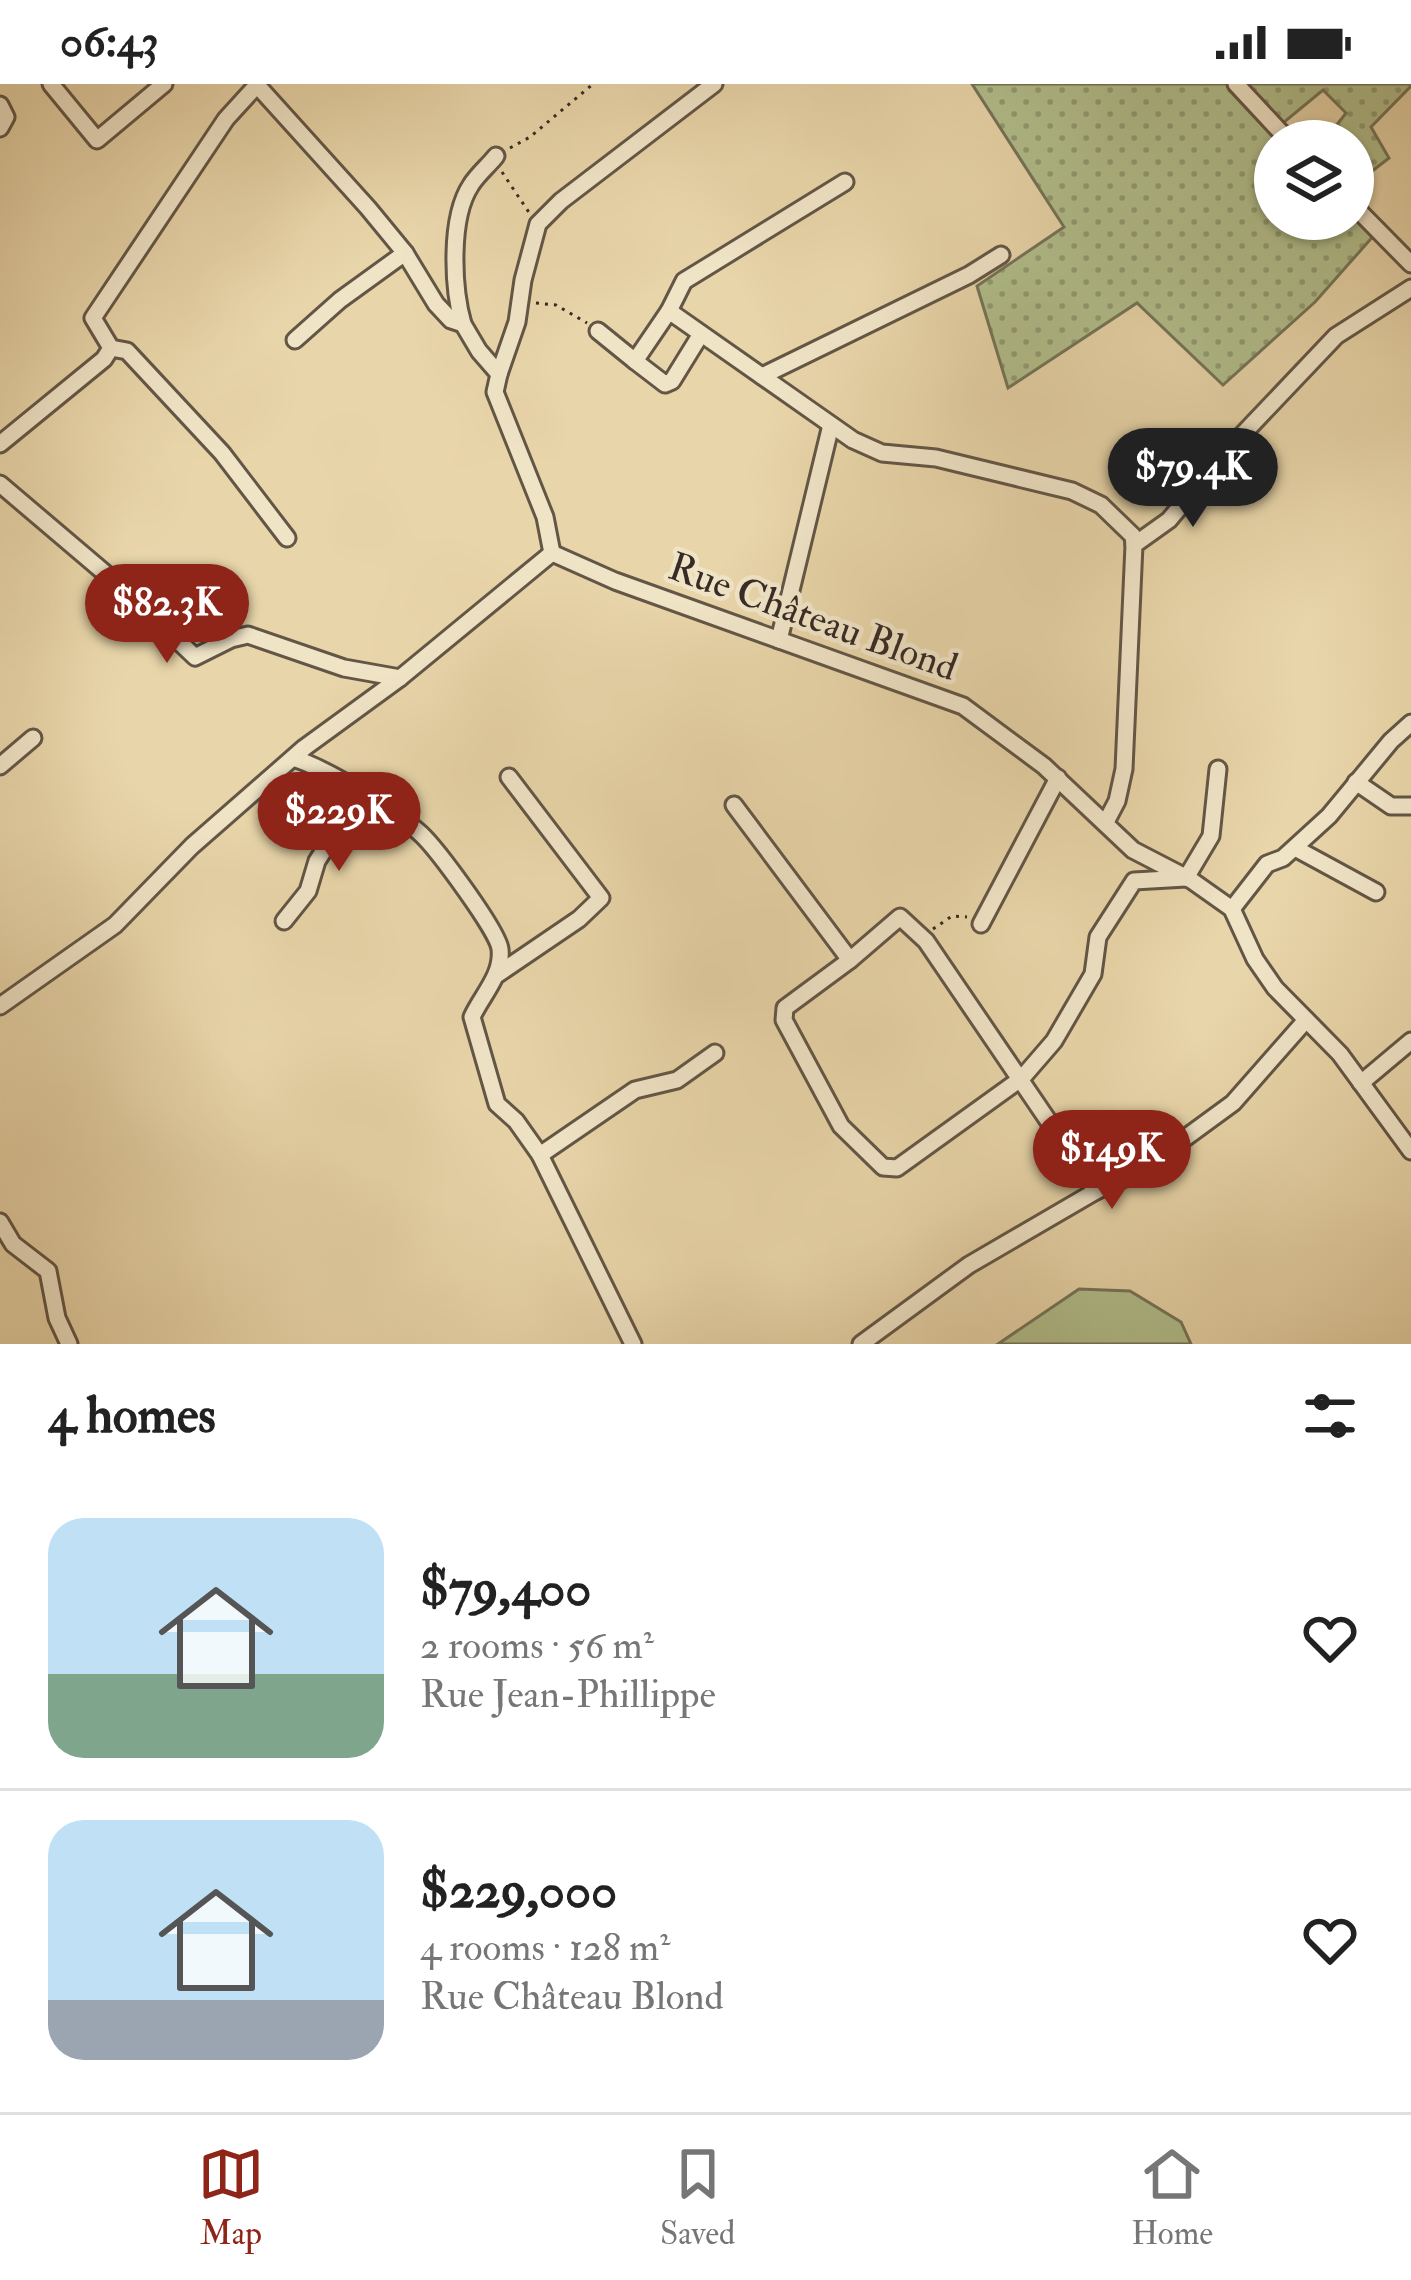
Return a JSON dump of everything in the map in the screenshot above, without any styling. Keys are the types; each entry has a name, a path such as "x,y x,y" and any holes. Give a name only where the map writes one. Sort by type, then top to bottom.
{"street":[{"path":"51,84 97,140 164,84"},
{"path":"0,1006 115,925 192,846 293,758 400,678 552,553 545,517 494,392 517,322 538,224 714,84"},
{"path":"1236,84 1269,120"},
{"path":"287,538 207,437 127,351 111,348 93,318 226,118 257,85 405,253 436,304 463,325"},
{"path":"0,105 6,117 0,128"},
{"path":"496,156 469,187 459,219 455,295 463,325 500,374"},
{"path":"635,361 684,280 845,182"},
{"path":"1374,227 1411,264"},
{"path":"296,340 340,300 405,253"},
{"path":"761,376 1001,255"},
{"path":"1134,545 1169,520 1336,336 1411,288"},
{"path":"669,311 831,425 883,453 936,458 1072,490 1101,505 1133,536 1124,769 1117,801 1106,822"},
{"path":"598,331 665,384 678,374 701,334"},
{"path":"0,444 111,348"},
{"path":"779,640 831,425"},
{"path":"0,484 112,578 195,657 248,635 344,668 400,678"},
{"name":"Rue Château Blond","path":"552,553 615,581 963,706 1058,778 1133,850 1232,909"},
{"path":"1411,723 1329,816 1283,858 1267,864 1232,909 1255,959 1361,1083 1411,1150"},
{"path":"0,766 33,738"},
{"path":"293,758 321,766 422,835 493,928 500,950 498,974"},
{"path":"1096,1192 1022,1078 922,937 900,917 785,1008 784,1020 841,1126 883,1167 896,1168 1022,1078 1054,1041 1093,974 1098,937 1133,881 1186,878 1211,836 1218,769"},
{"path":"509,777 601,898 579,919 498,974 472,1017 477,1043 497,1104 516,1121 539,1155 633,1344"},
{"path":"983,921 1058,778"},
{"path":"1356,782 1391,806 1411,806"},
{"path":"284,921 308,891 316,861 326,847 372,802"},
{"path":"734,805 850,960"},
{"path":"1294,848 1376,892"},
{"path":"861,1344 969,1265 1140,1171 1233,1103 1306,1020"},
{"path":"1361,1083 1411,1041"},
{"path":"539,1155 635,1090 677,1079 716,1053"},
{"path":"0,1222 7,1245 48,1271 57,1318 69,1344"}],"path":[{"path":"538,224 507,184 496,156 530,137 592,84"},
{"path":"520,299 556,305 598,331"},
{"path":"922,937 952,916 983,921"}],"green space":[{"path":"972,84 1411,84 1374,124 1374,120 1341,120 1346,113 1323,90 1287,120 1254,120 1254,240 1370,240 1315,302 1223,385 1137,303 1008,388 977,286 1064,227"},
{"path":"1374,132 1389,158 1374,170"},
{"path":"1374,216 1384,224 1374,235"},
{"path":"1079,1289 1130,1291 1181,1322 1191,1344 998,1344"}]}
